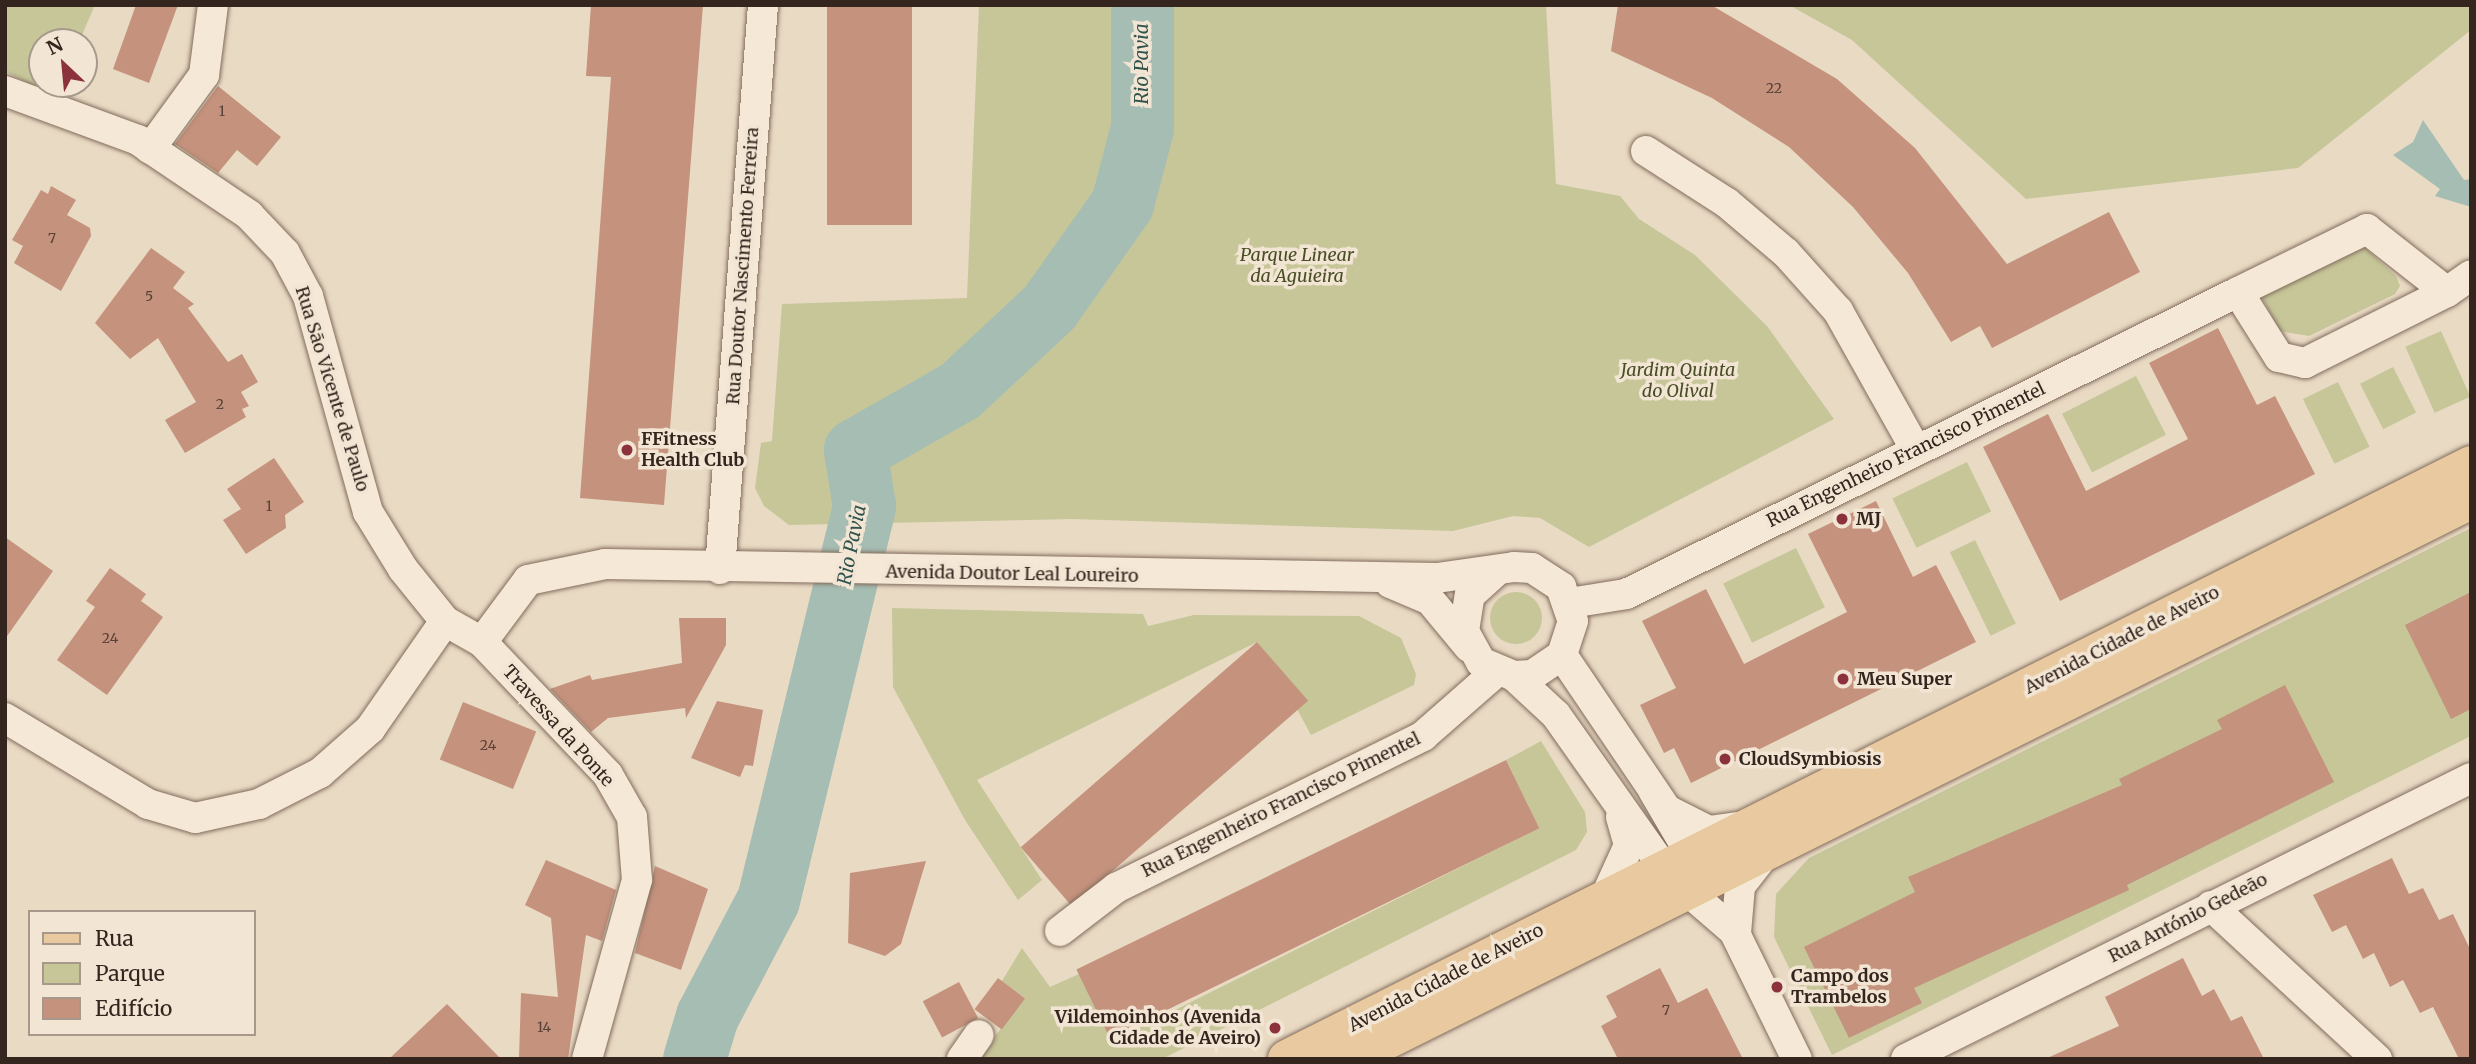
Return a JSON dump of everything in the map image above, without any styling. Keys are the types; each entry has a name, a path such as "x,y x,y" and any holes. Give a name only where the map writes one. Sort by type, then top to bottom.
{"main road":[{"name":"Avenida Cidade de Aveiro","path":"1780,828 2471,465"},
{"name":"Avenida Cidade de Aveiro","path":"1349,1059 1612,911 1690,871 2471,500"},
{"name":"Avenida Cidade de Aveiro","path":"1287,1059 1612,911"}],"street":[{"path":"150,149 204,75 213,5"},
{"name":"Rua Doutor Nascimento Ferreira","path":"720,569 762,5"},
{"name":"Rua São Vicente de Paulo","path":"5,91 150,149 249,215 285,253 308,296 368,512 445,621"},
{"path":"1646,150 1727,204 1786,253 1838,311 1916,450"},
{"name":"Rua Engenheiro Francisco Pimentel","path":"1570,603 1626,594 2367,229 2459,284"},
{"path":"2238,292 2279,357 2305,363 2459,284"},
{"name":"Avenida Doutor Leal Loureiro","path":"482,642 517,591 540,573 605,564 810,572 1366,577 1497,571 1540,572 1570,603"},
{"path":"1470,648 1464,631 1470,595 1497,571"},
{"name":"Avenida Doutor Leal Loureiro","path":"1366,577 1430,600 1470,648 1556,715 1616,807"},
{"path":"1505,674 1541,671 1562,655 1573,621 1570,603"},
{"path":"5,718 148,804 195,818 260,804 320,773 370,729 445,621"},
{"name":"Travessa da Ponte","path":"445,621 482,642 608,775 632,817 637,880 587,1059"},
{"path":"1562,655 1797,1059"},
{"name":"Rua Engenheiro Francisco Pimentel","path":"1060,931 1116,887 1423,736 1505,674"},
{"name":"Rua António Gedeão","path":"1906,1059 2471,778"},
{"path":"1612,911 1629,845 1616,807"},
{"name":"Avenida Cidade de Aveiro","path":"1616,807 1644,842 1690,871"},
{"name":"Avenida Cidade de Aveiro","path":"1612,911 1671,908 1690,871 1723,830 1780,828"},
{"path":"2211,906 2378,1059"}],"green space":[{"path":"5,5 95,5 85,28 28,28 28,83 5,71"},
{"name":"Parque Linear da Aguieira","path":"979,5 1546,5 1556,184 1620,196 1639,219 1695,255 1767,326 1834,419 1589,547 1540,518 1513,516 1453,531 1072,519 789,525 764,506 755,488 761,443 772,441 782,304 967,298"},
{"path":"1789,5 2471,5 2471,30 2298,168 2026,199 1852,40"},
{"path":"2364,247 2396,276 2400,286 2395,294 2309,336 2279,331 2262,297"},
{"path":"2441,331 2470,397 2435,413 2405,347"},
{"path":"2393,367 2416,412 2383,429 2360,384"},
{"path":"2136,376 2166,435 2092,472 2062,414"},
{"path":"2338,382 2370,447 2335,464 2303,399"},
{"path":"1967,462 1991,511 1917,548 1892,498"},
{"path":"2471,528 2471,736 1832,1055 1774,937 1776,894 1809,858"},
{"path":"1975,540 2016,624 1991,636 1950,552"},
{"path":"1796,548 1825,607 1752,643 1723,584"},
{"path":"1516,592 1526,594 1534,600 1540,608 1540,628 1534,636 1526,642 1516,644 1506,642 1498,636 1492,628 1490,618 1492,608 1498,600 1506,594"},
{"path":"892,608 1143,614 1148,626 1194,615 1359,616 1401,638 1416,674 1414,685 1311,735 1296,707 1307,701 1257,642 977,780 1042,880 1018,900 965,820 893,687"},
{"path":"1541,741 1585,812 1587,832 1576,850 1162,1059 977,1059 1025,998 1002,981 1022,948 1050,987 1079,974 1113,1041 1539,828 1506,760"}],"shaded area":[{"path":"2423,120 2464,180 2471,179 2471,207 2435,196 2440,189 2393,155 2413,142"}],"building":[{"path":"136,5 178,5 149,83 113,69"},
{"path":"591,5 703,5 664,505 580,498 611,77 586,76"},
{"path":"827,5 912,5 912,225 827,225"},
{"path":"1618,5 1711,5 1837,79 1915,148 2007,264 2109,212 2140,272 1992,348 1980,326 1951,342 1908,273 1853,207 1789,147 1712,98 1611,51"},
{"path":"218,86 281,137 257,166 237,150 218,173 175,144"},
{"path":"51,186 76,200 67,215 90,228 91,236 61,291 14,263 23,246 12,240 41,190 48,194"},
{"path":"151,248 185,272 173,288 194,304 188,308 228,362 242,354 258,382 241,392 249,406 242,409 246,417 185,453 165,420 196,402 158,338 130,359 95,323"},
{"path":"2218,328 2257,405 2275,396 2315,474 2060,601 1983,447 2048,414 2086,491 2188,439 2149,363"},
{"path":"274,458 304,502 285,515 286,528 246,554 223,520 241,509 227,489"},
{"path":"1876,501 1913,577 1936,565 1976,642 1691,783 1674,748 1664,753 1640,705 1676,688 1642,621 1706,589 1744,664 1847,612 1808,534"},
{"path":"5,537 53,571 5,639"},
{"path":"110,568 146,594 141,601 163,617 107,695 57,660 95,607 86,601"},
{"path":"2471,592 2471,709 2451,719 2405,625"},
{"path":"679,618 726,618 726,645 686,718 685,708 608,718 591,732 550,689 590,675 592,680 682,663"},
{"path":"1257,642 1308,701 1072,906 1021,847"},
{"path":"2285,685 2334,782 2127,885 2129,890 1914,988 1922,1003 1849,1038 1804,947 1915,892 1908,877 2122,785 2119,779 2222,729 2217,720"},
{"path":"717,701 763,710 753,766 745,765 740,777 691,758"},
{"path":"463,702 536,732 513,789 440,759"},
{"path":"1506,760 1539,828 1110,1038 1076,970"},
{"path":"2392,858 2409,894 2423,888 2439,920 2453,914 2471,951 2471,1059 2459,1059 2433,1007 2420,1013 2403,980 2390,987 2374,953 2363,959 2346,925 2332,932 2313,895"},
{"path":"546,860 616,890 602,941 586,935 568,1059 519,1059 521,993 558,997 551,918 525,905"},
{"path":"926,861 901,944 885,956 848,943 850,873"},
{"path":"655,866 708,889 681,970 635,953"},
{"path":"2183,958 2202,996 2214,989 2231,1021 2242,1016 2264,1059 2045,1059 2119,1026 2105,997"},
{"path":"1660,968 1678,1003 1707,988 1743,1059 1618,1059 1601,1026 1617,1017 1606,996"},
{"path":"998,978 1025,998 1002,1030 975,1009"},
{"path":"959,982 978,1018 942,1037 923,1001"},
{"path":"447,1004 501,1059 389,1059"}],"waterway":[{"name":"Rio Pavia","path":"694,1059 707,1016 768,900 864,506 855,450 959,391 1049,307 1122,204 1142,128 1142,5"}],"place":[{"name":"FFitness Health Club","path":"627,450"},
{"name":"MJ","path":"1842,519"},
{"name":"Meu Super","path":"1843,679"},
{"name":"CloudSymbiosis","path":"1725,759"},
{"name":"Campo dos Trambelos","path":"1777,987"},
{"name":"Vildemoinhos (Avenida Cidade de Aveiro)","path":"1275,1028"}],"park label":[{"name":"Jardim Quinta do Olival","path":"1678,381"}]}
